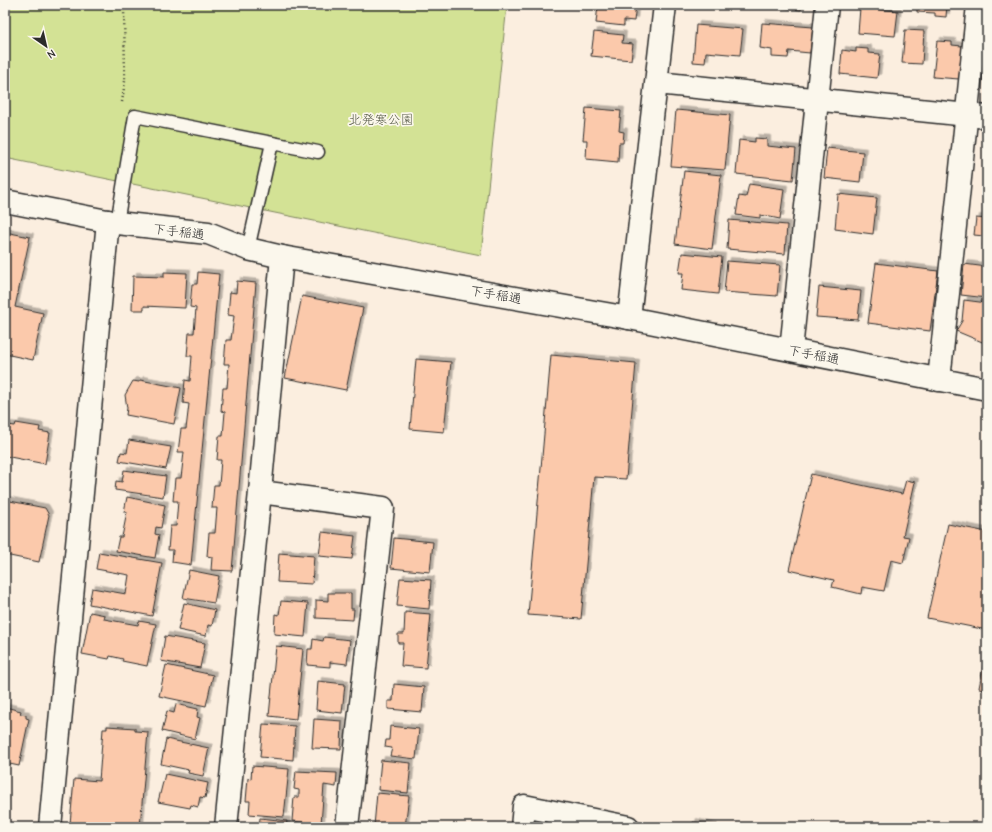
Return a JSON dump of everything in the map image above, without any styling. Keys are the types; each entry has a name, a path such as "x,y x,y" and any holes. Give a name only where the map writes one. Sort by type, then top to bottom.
{"street":[{"path":"628,318 657,83 665,5"},
{"path":"791,350 827,5"},
{"path":"939,380 977,116 978,5"},
{"path":"657,83 977,116"},
{"name":"下手稲通","path":"5,201 112,222 208,233 248,249 282,257 628,318 987,390"},
{"path":"50,827 112,222"},
{"path":"226,827 282,257"},
{"path":"260,492 383,508 347,827"},
{"path":"522,827 524,806 628,827"}],"lane":[{"path":"112,222 135,116 318,152"},
{"path":"248,249 272,143"}],"path":[{"path":"122,104 125,81 124,5"}],"green space":[{"name":"北発寒公園","path":"5,5 507,5 481,255 5,158"}],"building":[{"path":"598,5 636,5 634,21 624,20 624,26 596,23"},
{"path":"764,5 802,5 801,10"},
{"path":"917,5 947,5 946,17 935,16 935,13 917,12"},
{"path":"860,8 898,11 895,36 858,33"},
{"path":"762,23 813,27 810,53 789,51 788,58 772,57 772,50 760,48"},
{"path":"696,25 743,29 740,55 706,52 705,63 693,62"},
{"path":"905,30 924,31 922,64 902,63"},
{"path":"594,32 623,35 622,43 633,44 631,60 591,56"},
{"path":"937,41 952,42 952,45 962,46 959,79 933,77"},
{"path":"856,48 868,49 868,53 880,54 877,78 840,74 842,50 856,52"},
{"path":"586,108 621,111 619,131 624,132 623,143 619,143 618,162 586,159 587,140 583,140"},
{"path":"676,110 730,115 725,170 671,166"},
{"path":"755,138 767,139 767,146 796,149 793,180 736,174 739,140 755,142"},
{"path":"827,148 863,152 860,182 824,178"},
{"path":"684,171 721,175 712,249 675,244"},
{"path":"749,184 784,189 780,219 760,215 760,218 736,215 739,196 746,197"},
{"path":"838,194 877,198 873,234 835,229"},
{"path":"976,218 987,219 987,246 983,246 984,236 974,235"},
{"path":"729,220 787,225 785,254 727,249"},
{"path":"5,232 30,237 15,307 43,313 33,360 5,354"},
{"path":"682,253 722,257 718,294 681,290 683,273 679,273"},
{"path":"727,261 780,265 777,296 724,292"},
{"path":"876,263 938,271 930,331 868,323"},
{"path":"964,264 987,267 987,298 961,295"},
{"path":"164,272 187,273 185,308 144,306 144,310 132,310 133,276 164,277"},
{"path":"198,272 219,274 191,565 172,562 173,550 168,550 170,526 176,526 178,501 173,501 175,478 181,478 184,452 178,452 181,429 186,429 189,404 183,403 185,380 190,381 192,356 187,356 189,333 194,333 196,308 190,307 192,284 197,284"},
{"path":"237,281 256,283 232,571 211,570 212,557 207,556 209,533 215,533 217,508 212,508 214,485 219,485 221,460 217,460 219,436 223,436 225,412 221,411 223,388 227,388 229,364 224,364 226,340 231,340 234,316 228,315 230,292 236,293"},
{"path":"819,287 861,291 858,320 816,317"},
{"path":"302,296 363,308 346,390 285,378"},
{"path":"964,300 987,303 987,344 956,331 962,321"},
{"path":"551,355 636,363 626,479 594,477 581,619 528,615"},
{"path":"416,359 451,362 444,432 410,429"},
{"path":"140,380 181,388 174,424 126,415 127,408 125,395 133,381 139,382"},
{"path":"16,423 40,427 39,431 50,433 45,464 5,456 5,427 8,425 15,426"},
{"path":"129,440 171,447 166,469 119,461 121,452 127,453"},
{"path":"124,470 166,476 163,497 115,490 116,481 122,482"},
{"path":"811,474 902,494 906,480 915,482 903,536 909,537 903,563 891,560 884,591 862,587 861,594 832,587 834,580 789,570"},
{"path":"127,497 165,505 161,528 156,527 155,534 159,535 155,558 116,551 119,537 122,537 127,512 124,512"},
{"path":"5,500 45,508 49,515 39,562 5,555"},
{"path":"948,524 987,532 987,630 927,618"},
{"path":"322,532 355,536 352,559 319,556"},
{"path":"394,538 433,542 430,572 391,568"},
{"path":"99,552 162,563 152,616 89,604 92,588 126,594 129,575 96,569"},
{"path":"279,553 314,556 312,584 277,582"},
{"path":"189,570 219,576 214,603 183,598"},
{"path":"400,578 431,580 429,609 397,606"},
{"path":"328,593 351,593 351,609 354,609 353,620 316,618 316,600 328,601"},
{"path":"281,601 308,603 305,637 274,634 275,614 279,615"},
{"path":"184,603 215,610 212,626 208,625 206,636 178,630"},
{"path":"90,612 105,615 104,619 138,625 139,621 156,624 147,666 122,661 123,659 110,656 109,659 82,654"},
{"path":"405,612 431,614 426,668 401,666 403,643 398,643 398,634 404,634"},
{"path":"165,636 205,643 200,668 161,661"},
{"path":"324,637 350,640 347,664 330,662 330,667 307,665 308,649 312,649 313,639 323,641"},
{"path":"276,646 303,649 296,719 269,716"},
{"path":"987,647 987,690 979,688"},
{"path":"166,665 213,675 206,706 159,696"},
{"path":"318,681 345,684 342,713 316,710"},
{"path":"394,684 424,687 422,712 388,709 388,701 393,701"},
{"path":"176,704 198,709 197,717 200,718 195,739 162,731 167,711 174,713"},
{"path":"5,707 21,711 20,714 26,715 26,718 29,719 19,766 5,763"},
{"path":"314,719 342,721 341,749 312,748"},
{"path":"263,724 295,726 293,760 260,757"},
{"path":"107,726 135,728 135,731 148,732 140,827 99,827 70,824 74,779 99,781 103,729 107,729"},
{"path":"390,726 419,729 416,759 390,756 392,748 385,747 386,740 389,740"},
{"path":"166,739 209,748 203,776 188,773 189,770 161,764"},
{"path":"381,760 411,763 408,793 378,790"},
{"path":"252,766 289,769 284,817 249,814 250,801 246,801 248,778 251,779"},
{"path":"296,771 337,773 336,787 324,785 321,824 292,821 294,797 299,797 299,790 294,789"},
{"path":"165,774 208,783 205,798 200,797 198,807 191,805 190,808 158,802"},
{"path":"377,793 409,796 405,827 374,826"},
{"path":"260,818 287,821 286,827 259,827"},
{"path":"693,822 714,827 691,827"}]}
